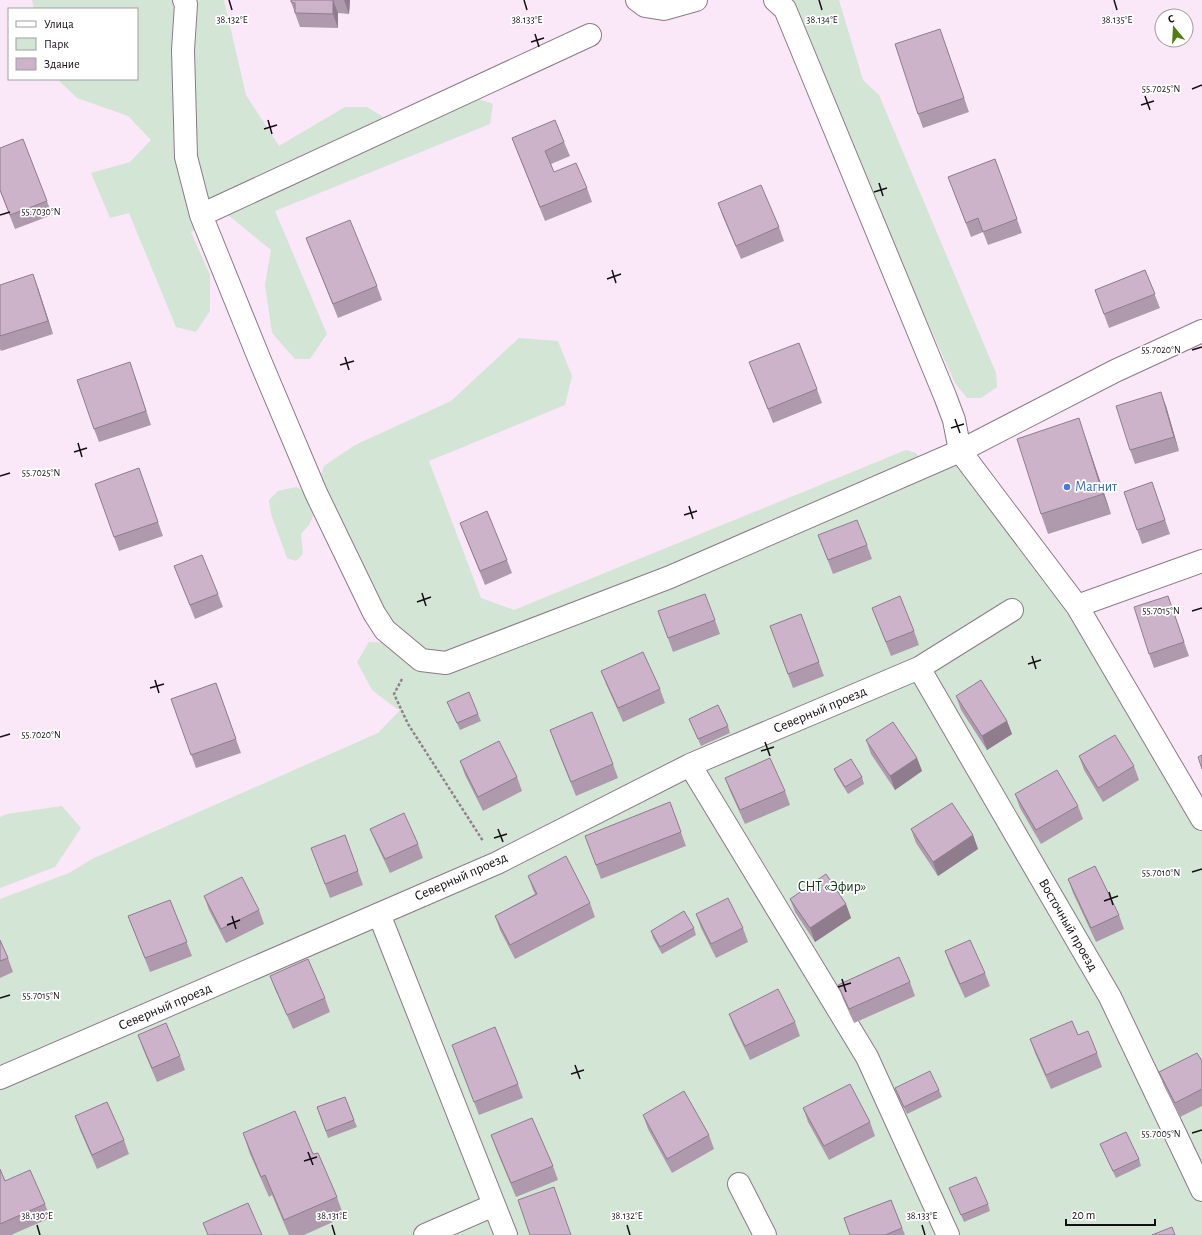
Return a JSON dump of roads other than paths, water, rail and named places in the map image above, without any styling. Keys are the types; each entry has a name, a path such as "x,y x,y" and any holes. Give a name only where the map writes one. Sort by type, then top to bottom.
{"street":[{"path":"184,0 186,4 183,50 186,157 201,215 316,493 374,612 385,630 420,660 446,663 670,578 960,451 1115,371 1202,331"},
{"path":"637,0 645,6 664,10 696,0"},
{"path":"775,0 785,9 882,242 954,420 960,451 1077,606 1202,819"},
{"path":"201,215 590,36"},
{"path":"1077,606 1202,562"},
{"name":"Северный проезд","path":"0,1078 497,862 690,765 919,668 1012,610"},
{"name":"Восточный проезд","path":"919,668 1110,997 1202,1190"},
{"path":"690,765 867,1057 948,1235"},
{"path":"379,914 506,1235"},
{"path":"739,1184 765,1235"},
{"path":"424,1235 494,1205"}],"place":[{"name":"Магнит","path":"1067,487"}],"park label":[{"name":"СНТ «Эфир»","path":"832,887"}]}
